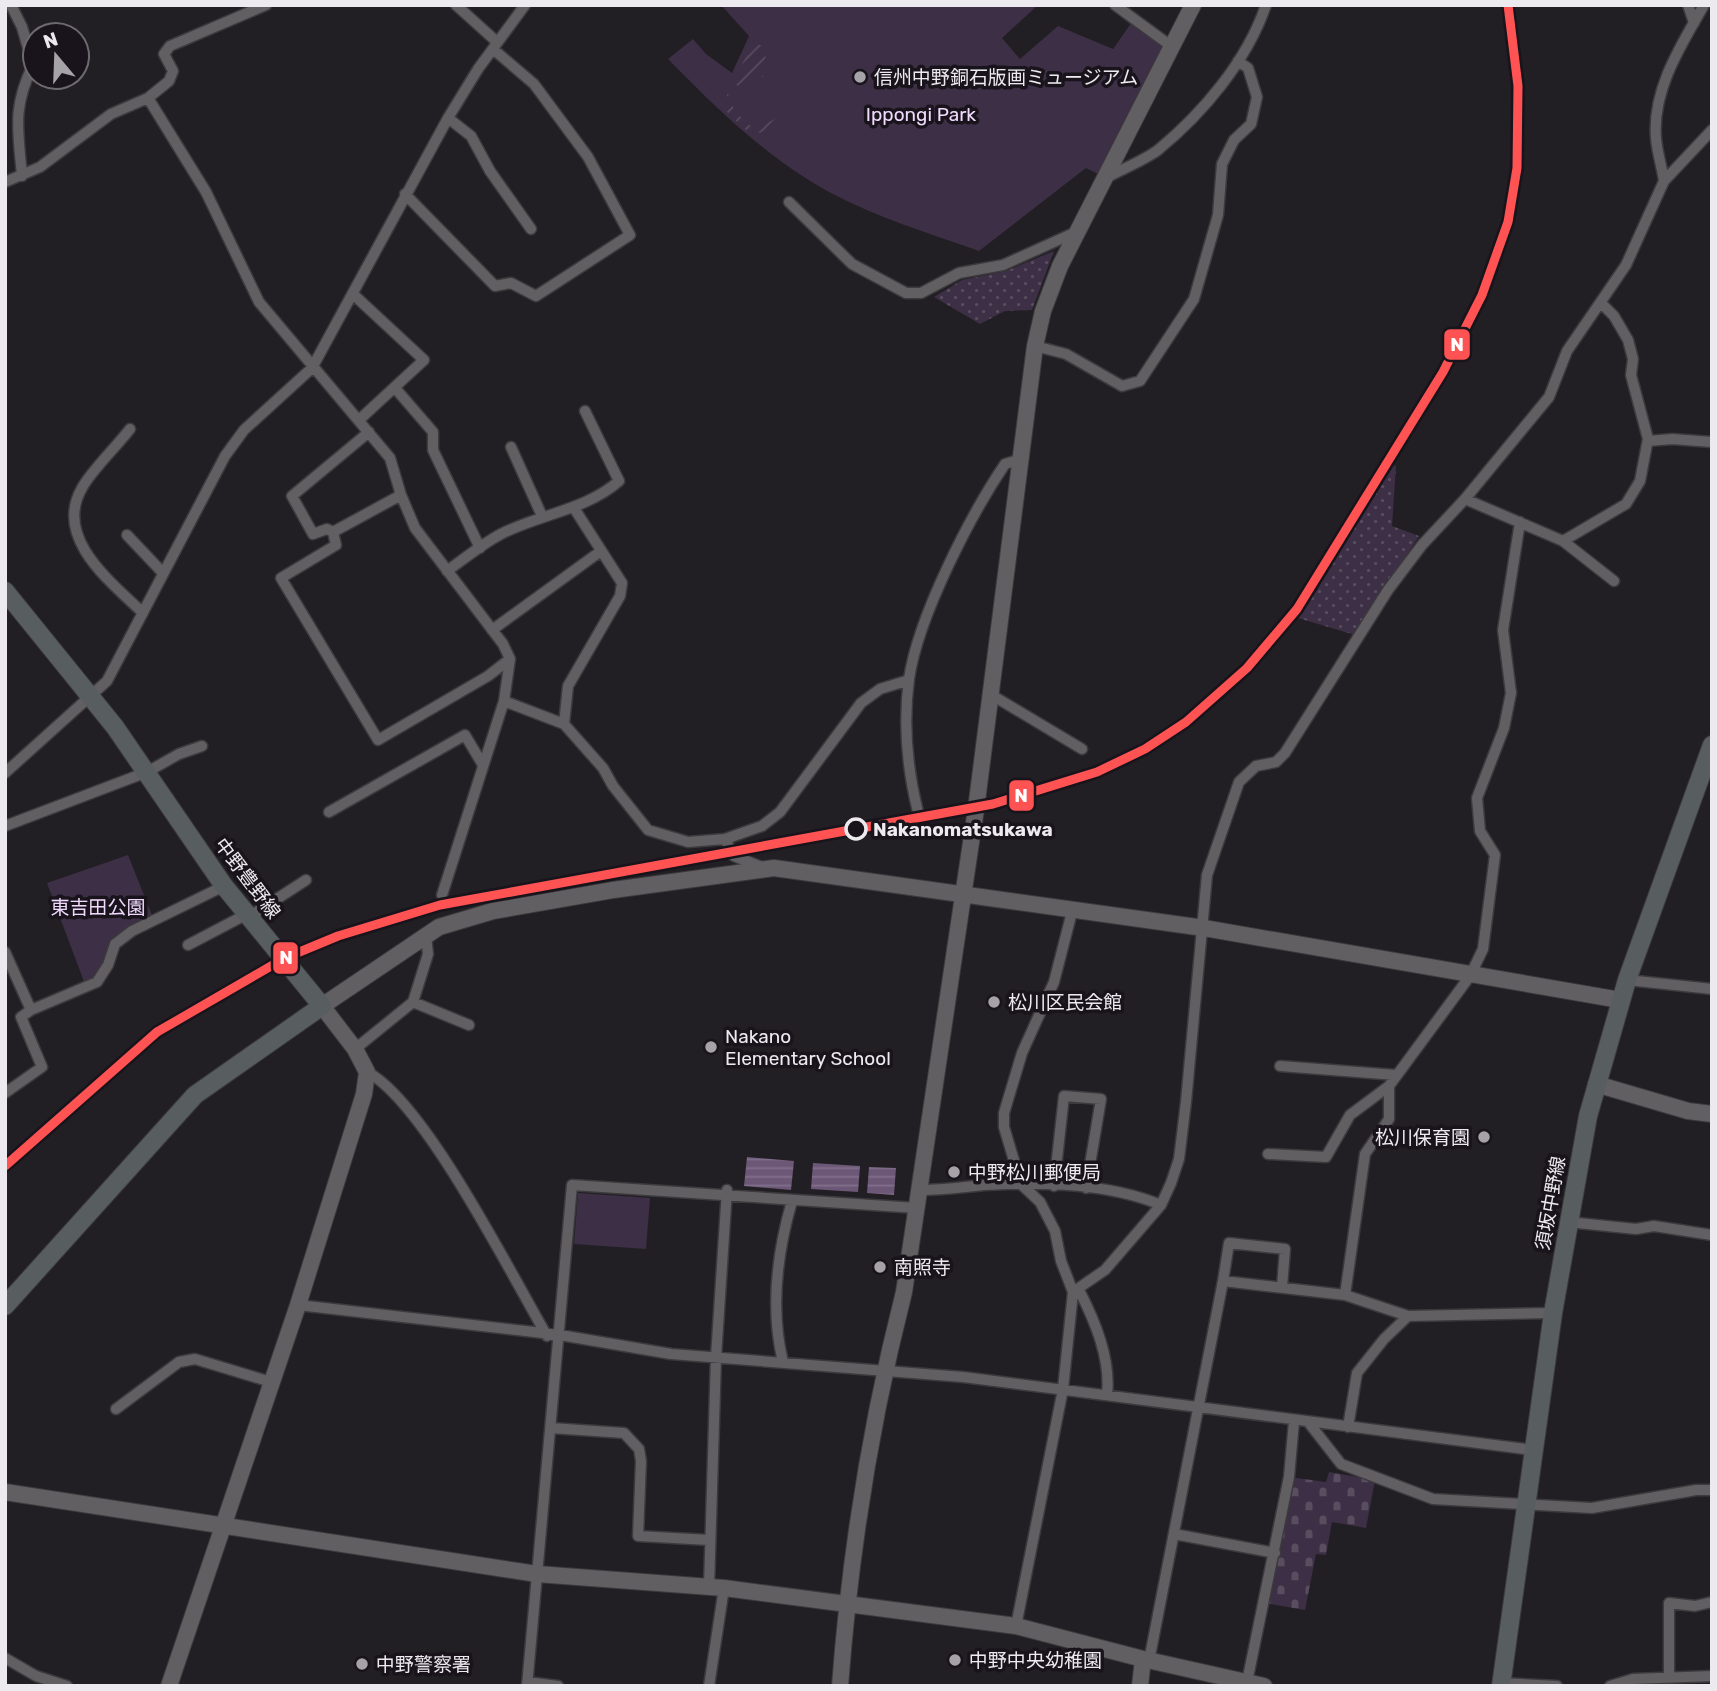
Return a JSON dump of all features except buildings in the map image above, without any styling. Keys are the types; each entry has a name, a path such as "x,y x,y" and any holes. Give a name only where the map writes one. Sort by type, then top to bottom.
{"main road":[{"name":"中野豊野線","path":"5,591 147,772 224,886 322,1006"},
{"name":"須坂中野線","path":"1501,1684 1528,1507 1533,1450 1553,1312 1596,1084 1620,1000 1712,745"},
{"path":"5,1307 195,1095 322,1006"}],"street":[{"path":"11,5 22,27 33,65 19,92 17,113 22,176"},
{"path":"5,182 40,167 111,114 148,98 169,81 173,71 164,54 170,46 266,5"},
{"path":"405,194 495,286 511,283 536,296 630,235 580,147 534,84 456,5"},
{"path":"5,773 107,681 198,503 231,447 244,430 312,368 448,118 495,45 525,5"},
{"path":"1115,5 1171,46"},
{"path":"840,1686 846,1604 884,1370 904,1292 920,1190 990,694 1035,346 1056,277 1193,5"},
{"path":"1106,178 1156,151 1202,108 1238,61 1266,5"},
{"path":"1688,5 1694,23"},
{"path":"1664,181 1656,137 1658,101 1667,76 1704,5"},
{"path":"1035,346 1066,354 1122,386 1140,381 1194,299 1218,215 1222,164 1234,140 1251,124 1257,97 1248,68 1238,61"},
{"path":"148,98 206,192 259,302 390,458 415,528 492,630 510,659 504,701 442,895"},
{"path":"448,118 471,136 490,171 531,229"},
{"path":"1016,1626 1063,1389 1076,1291 1105,1270 1161,1205 1179,1159 1204,928 1207,875 1239,782 1256,766 1276,762 1285,753 1388,590 1422,545 1465,499 1549,397 1567,351 1583,323 1601,303 1626,265 1664,181 1712,130"},
{"path":"789,202 852,264 906,293 921,293 959,273 1003,265 1077,232"},
{"path":"354,295 424,360 359,420"},
{"path":"1563,541 1626,504 1640,481 1648,441 1643,410 1631,375 1633,359 1628,340 1614,316 1601,303"},
{"path":"395,388 433,432 433,450 480,548"},
{"path":"447,571 499,535 542,516 574,508 605,493 619,481 585,411"},
{"path":"130,429 82,486 75,504 73,528 96,567 143,613"},
{"path":"333,532 327,529 313,534 292,496 369,432"},
{"path":"1648,441 1672,439 1712,442"},
{"path":"511,446 542,516"},
{"path":"918,812 906,751 909,680 915,650 962,539 1005,464 1021,459"},
{"path":"333,532 401,495"},
{"path":"1465,499 1563,541 1614,581"},
{"path":"564,724 568,685 620,596 622,583 574,508"},
{"path":"1268,1154 1326,1157 1350,1115 1389,1086 1470,976 1483,949 1495,855 1480,831 1477,798 1504,728 1511,693 1503,630 1520,522"},
{"path":"333,532 336,545 281,578 377,740 488,676 510,659"},
{"path":"127,536 163,573"},
{"path":"492,630 601,551"},
{"path":"504,701 564,724 603,768 613,786 648,831 688,842 725,839 762,826 780,812 860,703 880,689 909,680"},
{"path":"990,694 1082,749"},
{"path":"329,812 465,735 483,765"},
{"path":"5,826 147,772 179,754 202,746"},
{"path":"725,839 734,856 764,868"},
{"path":"169,1686 298,1305 365,1094 367,1072 355,1049 322,1006 439,927 493,911 764,868 843,876 1204,928 1620,1000"},
{"path":"188,945 248,915 306,880"},
{"path":"5,1093 42,1067 21,1017 31,1010 97,982 108,965 115,944 132,931 224,886"},
{"path":"1073,908 1054,982 1022,1053 1004,1114 1004,1128 1021,1184 1030,1190 1049,1218 1076,1291 1094,1317 1109,1376 1107,1395"},
{"path":"355,1049 413,1002 428,954 426,936"},
{"path":"5,952 31,1010"},
{"path":"1627,980 1712,989"},
{"path":"413,1002 469,1026"},
{"path":"1280,1066 1396,1075"},
{"path":"367,1072 383,1080 442,1157 547,1336"},
{"path":"1596,1084 1688,1111 1712,1114"},
{"path":"1345,1295 1365,1154 1389,1119 1389,1086"},
{"path":"1054,1186 1064,1096 1101,1099 1086,1188"},
{"path":"920,1190 961,1190 1021,1184 1054,1186 1134,1194 1161,1205"},
{"path":"558,1686 528,1684 572,1185 917,1208"},
{"path":"709,1686 716,1587 709,1540 716,1357 727,1194"},
{"path":"783,1362 776,1309 781,1238 792,1201"},
{"path":"1568,1222 1636,1229 1654,1226 1712,1235"},
{"path":"1140,1686 1200,1408 1229,1243 1285,1249 1282,1287"},
{"path":"1223,1281 1345,1295 1408,1316 1553,1312"},
{"path":"298,1305 547,1336 560,1335 671,1354 884,1370 1063,1389 1533,1450"},
{"path":"1348,1427 1357,1373 1384,1339 1408,1316"},
{"path":"117,1409 179,1362 195,1359 271,1382"},
{"path":"5,1492 537,1574 716,1587 1016,1626 1146,1660 1255,1684 1289,1477 1294,1421"},
{"path":"1309,1423 1341,1464 1433,1499 1528,1507 1614,1506 1696,1490 1712,1490"},
{"path":"551,1428 624,1433 639,1449 641,1461 638,1536 709,1540"},
{"path":"1174,1534 1275,1553"},
{"path":"1669,1678 1669,1603 1695,1606 1712,1602"},
{"path":"5,1658 33,1681 67,1686"},
{"path":"1610,1686 1633,1679 1712,1676"},
{"path":"1501,1684 1557,1686"}],"green space":[{"name":"Ippongi Park","path":"721,5 1038,5 1002,38 1020,59 1058,26 1113,49 1134,19 1171,46 1106,178 1086,168 979,251 884,217 806,179 744,132 705,96 668,59 693,39 706,54 732,73 749,36"},
{"path":"753,44 767,46 763,77 746,79 738,86 732,82"},
{"path":"727,94 733,97 733,109 748,125 759,127 777,118 784,121 771,131 750,134 727,112"},
{"path":"1054,251 1032,310 1005,311 980,324 934,297 962,280 1006,271"},
{"path":"1394,465 1392,526 1419,536 1355,635 1298,618"},
{"name":"東吉田公園","path":"128,855 154,920 115,944 108,965 86,987 47,883"},
{"path":"578,1193 650,1198 646,1249 574,1244"},
{"path":"1329,1472 1375,1480 1366,1528 1332,1522 1326,1555 1316,1554 1305,1610 1265,1603 1289,1477 1326,1482"}],"shaded area":[{"path":"747,1157 794,1161 791,1190 744,1186"},
{"path":"813,1163 860,1166 858,1192 811,1189"},
{"path":"869,1167 896,1168 894,1195 867,1193"}],"transit line":[{"name":"N","path":"5,1166 157,1032 285,958 338,936 440,905 993,804 1097,772 1145,749 1186,722 1247,668 1297,609 1443,372 1482,295 1508,222 1517,168 1518,86 1508,5"}],"place":[{"name":"信州中野銅石版画ミュージアム","path":"860,77"},
{"name":"Nakanomatsukawa","path":"856,829"},
{"name":"松川区民会館","path":"994,1002"},
{"name":"Nakano Elementary School","path":"711,1047"},
{"name":"松川保育園","path":"1484,1137"},
{"name":"中野松川郵便局","path":"954,1172"},
{"name":"南照寺","path":"880,1267"},
{"name":"中野中央幼稚園","path":"955,1660"},
{"name":"中野警察署","path":"362,1664"}]}
